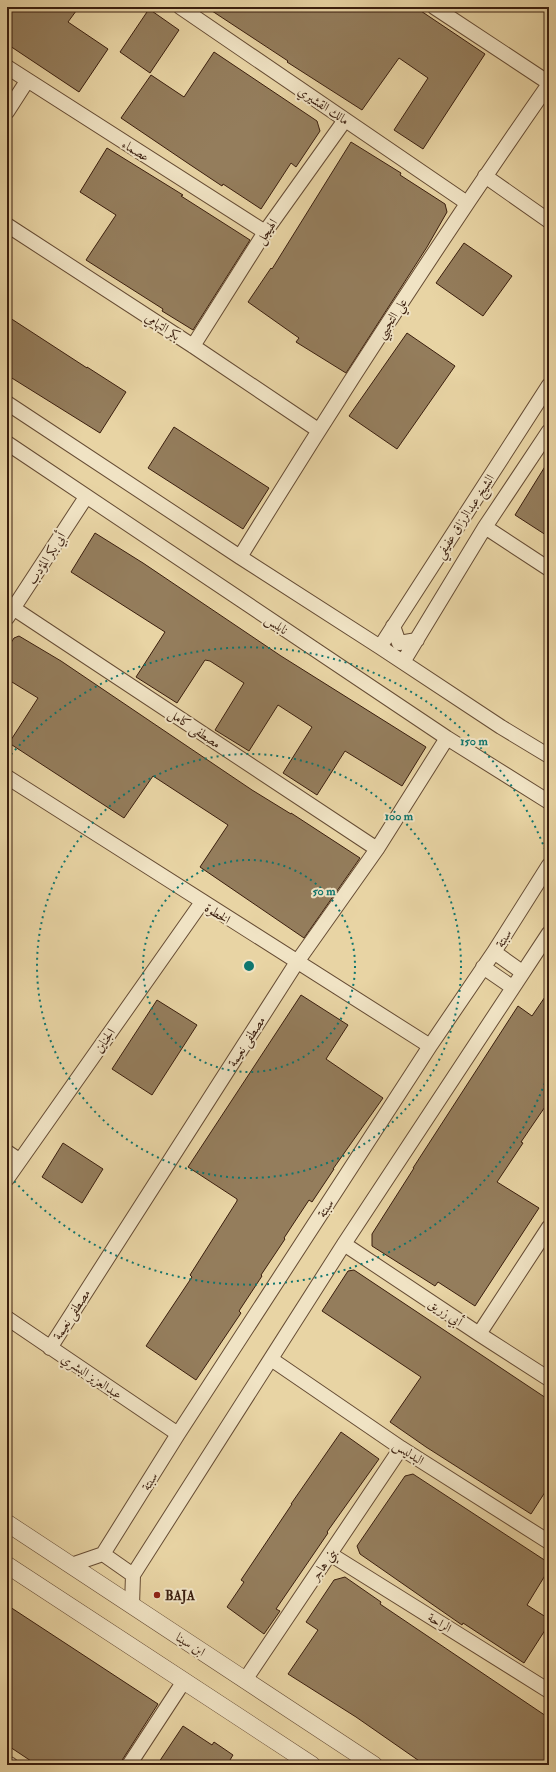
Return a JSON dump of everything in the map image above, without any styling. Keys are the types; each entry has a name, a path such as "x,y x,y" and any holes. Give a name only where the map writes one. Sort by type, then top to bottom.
{"street":[{"name":"مالك القشيري","path":"180,7 468,203"},
{"path":"434,7 549,84"},
{"name":"عصماء","path":"7,67 265,232"},
{"path":"7,112 27,81"},
{"name":"علي التجيبي","path":"240,557 318,430 485,176 549,84"},
{"name":"الهيجل","path":"193,346 265,232 345,120"},
{"path":"485,176 549,221"},
{"name":"بكر التهامي","path":"7,225 193,346 318,430"},
{"name":"الشيخ عبدالرزاق عفيفي","path":"380,647 549,385"},
{"path":"7,403 501,727 549,756"},
{"name":"الشيخ عبدالرزاق عفيفي","path":"403,662 485,527 549,431"},
{"name":"نابلس","path":"7,443 447,738 549,802"},
{"name":"أبي بكر المؤدب","path":"10,613 86,497"},
{"path":"485,527 549,569"},
{"name":"مصطفى كامل","path":"10,613 377,849"},
{"path":"393,626 399,643 417,640"},
{"name":"مصطفى نعيمة","path":"50,1348 297,962 377,849 447,738"},
{"name":"الخطوة","path":"7,777 430,1046"},
{"name":"سبتة","path":"103,1554 178,1434 430,1046 494,952 549,865"},
{"name":"الجناين","path":"7,1179 202,902"},
{"path":"132,1605 133,1575 344,1244 549,933"},
{"path":"494,952 522,972"},
{"path":"483,967 512,987"},
{"path":"7,1152 19,1160"},
{"path":"478,1334 549,1227"},
{"name":"أبي زريق","path":"344,1244 478,1334 549,1379"},
{"name":"عبدالعزيز البشري","path":"7,1318 178,1434"},
{"name":"البدليس","path":"271,1359 401,1448 549,1542"},
{"name":"بني هاجر","path":"245,1680 401,1448"},
{"name":"ابن سينا","path":"7,1523 374,1765"},
{"path":"71,1565 103,1554 133,1575"},
{"name":"الراحة","path":"330,1554 549,1691"},
{"path":"7,1565 312,1765"},
{"path":"129,1765 184,1681"},
{"path":"7,1763 11,1765"}],"building":[{"path":"7,7 79,7 68,22 108,49 79,92 7,44"},
{"path":"206,7 415,7 485,54 423,149 394,130 428,78 399,58 362,110 287,62 288,61"},
{"path":"149,9 179,30 150,73 120,52"},
{"path":"214,52 317,121 320,131 296,167 291,163 261,209 223,184 222,186 121,118 151,75 184,97"},
{"path":"351,142 401,173 400,175 445,204 447,212 427,247 346,373 296,342 299,338 248,302 271,268 272,269"},
{"path":"107,148 183,195 181,196 250,240 193,330 86,260 116,215 80,192"},
{"path":"464,243 512,276 483,316 436,283"},
{"path":"7,316 126,392 100,433 7,375"},
{"path":"407,333 455,366 397,449 349,416"},
{"path":"174,427 269,488 243,529 148,468"},
{"path":"549,460 549,537 515,515"},
{"path":"95,533 143,563 281,656 426,747 402,786 345,751 317,795 283,773 312,727 278,705 249,751 215,730 244,683 210,661 205,660 177,703 136,677 165,632 71,572"},
{"path":"19,636 61,661 252,790 291,813 360,858 304,938 200,867 228,825 153,776 124,818 9,743 38,698 7,679 7,649 14,638"},
{"path":"549,991 549,1101 521,1142 523,1143 497,1182 539,1208 475,1306 438,1282 435,1286 372,1246 372,1234 518,1006 532,1016"},
{"path":"301,995 348,1025 326,1059 383,1098 333,1169 312,1202 309,1200 239,1311 241,1313 196,1380 146,1346 192,1277 190,1275 237,1201 237,1199 188,1167"},
{"path":"157,1000 197,1025 152,1095 112,1069"},
{"path":"63,1143 103,1169 82,1203 42,1177"},
{"path":"354,1270 549,1400 549,1486 531,1514 426,1447 390,1422 421,1377 322,1311 348,1271"},
{"path":"341,1432 379,1459 327,1532 328,1533 276,1609 280,1611 264,1634 227,1607 244,1582 241,1580"},
{"path":"413,1474 549,1563 549,1569 527,1605 549,1619 549,1624 524,1663 463,1623 462,1625 360,1554 357,1546 405,1476"},
{"path":"345,1577 381,1602 380,1604 549,1718 549,1765 425,1765 356,1717 288,1674 318,1630 306,1622 334,1580"},
{"path":"7,1605 158,1704 119,1765 37,1765 7,1745"},
{"path":"183,1726 212,1745 214,1742 233,1755 227,1765 157,1765"}],"place":[{"name":"BAJA","path":"157,1595"}]}
